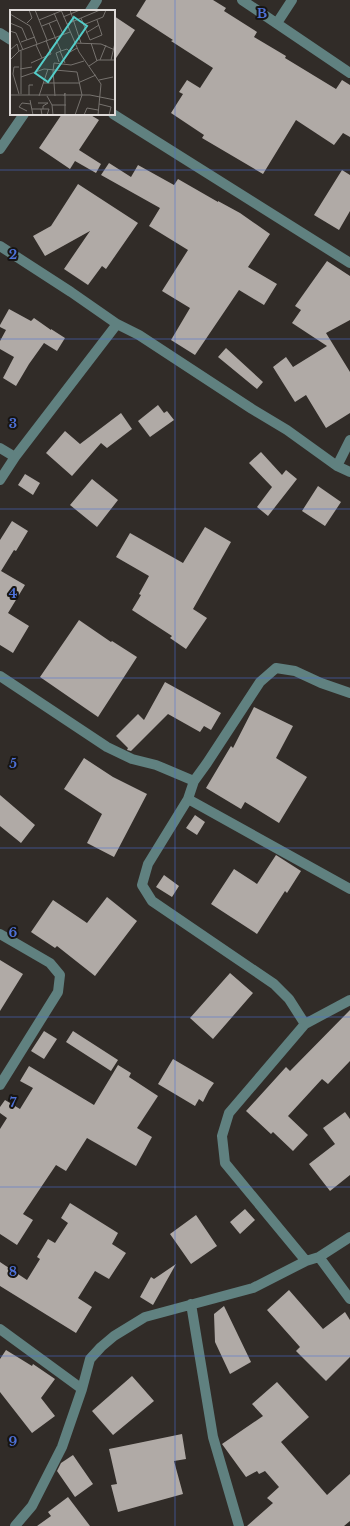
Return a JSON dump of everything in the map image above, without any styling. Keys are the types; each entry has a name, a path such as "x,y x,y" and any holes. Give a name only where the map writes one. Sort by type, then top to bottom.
{"street":[{"path":"91,10 97,0"},
{"path":"242,0 350,73"},
{"path":"277,23 292,0"},
{"path":"0,33 10,39"},
{"path":"0,149 23,115"},
{"path":"115,115 350,263"},
{"path":"0,246 117,324 139,335 252,409 287,430 337,466 350,472"},
{"path":"0,480 15,457 117,324"},
{"path":"337,466 350,440"},
{"path":"0,448 15,457"},
{"path":"305,1024 289,999 274,984 152,901 142,885 148,864 188,799 194,781 260,682 276,668 295,671 321,683 350,693"},
{"path":"0,676 107,747 132,759 156,765 194,781"},
{"path":"188,799 350,889"},
{"path":"0,934 50,963 60,975 58,992 0,1085"},
{"path":"306,1261 225,1163 222,1136 229,1113 305,1024 350,1000"},
{"path":"15,1526 32,1506 62,1447 82,1389 90,1359 114,1336 145,1317 253,1288 306,1261 319,1257 350,1237"},
{"path":"319,1257 350,1299"},
{"path":"191,1304 213,1437 239,1526"},
{"path":"0,1329 82,1389"}],"building":[{"path":"146,0 213,0 226,8 224,11 257,32 254,37 286,56 285,58 336,89 342,80 350,85 350,137 343,133 334,145 296,120 263,174 202,138 204,135 171,113 183,94 179,92 187,80 200,88 213,68 136,16"},
{"path":"115,17 135,30 115,60"},
{"path":"61,115 91,115 99,120 79,150 101,164 96,173 75,161 70,169 39,148"},
{"path":"109,163 131,177 138,165 174,185 178,179 240,213 270,234 248,267 277,284 264,305 239,290 195,355 171,340 190,308 162,291 188,250 149,226 160,208 101,175"},
{"path":"342,170 350,175 350,211 339,230 314,215"},
{"path":"78,184 138,223 106,269 102,266 88,285 64,269 90,231 45,256 33,236 51,226"},
{"path":"327,261 350,276 350,320 326,333 350,372 350,413 326,428 306,395 295,402 273,367 286,357 293,367 327,346 292,323 301,310 295,306"},
{"path":"9,309 31,321 34,318 65,338 57,351 44,343 16,386 3,378 14,357 0,349 0,341 6,330 0,327 0,325"},
{"path":"226,348 263,382 257,389 218,357"},
{"path":"158,405 164,413 167,411 174,420 150,437 138,421"},
{"path":"121,413 132,429 107,448 101,443 72,476 46,453 65,431 80,444"},
{"path":"261,452 282,475 286,470 297,479 268,516 257,507 272,487 249,463"},
{"path":"25,474 40,483 33,495 18,485"},
{"path":"92,479 118,500 97,527 70,505"},
{"path":"318,486 341,502 325,526 302,511"},
{"path":"12,521 28,531 16,551 14,550 1,571 25,585 8,613 29,626 13,653 0,645 0,540"},
{"path":"205,527 231,542 193,609 207,618 186,649 170,638 172,636 132,610 141,595 139,594 149,576 116,557 130,533 183,563"},
{"path":"79,620 111,642 112,641 137,657 98,717 40,677"},
{"path":"165,682 221,713 211,730 204,726 200,732 168,714 131,751 127,750 128,748 116,736 138,714 144,720"},
{"path":"254,707 293,726 276,758 307,777 279,823 245,802 241,809 206,788 231,746 233,748"},
{"path":"84,758 113,777 147,794 114,857 87,843 102,814 64,789"},
{"path":"0,795 35,825 21,843 0,826"},
{"path":"195,815 205,822 197,835 186,828"},
{"path":"276,855 301,871 287,893 285,891 257,934 211,904 234,869 257,884"},
{"path":"164,875 179,886 172,897 156,887"},
{"path":"107,897 137,921 95,976 57,946 55,948 31,932 53,900 87,923"},
{"path":"0,960 23,974 0,1011"},
{"path":"230,973 253,993 213,1039 190,1018"},
{"path":"350,1010 350,1061 328,1084 322,1079 288,1116 308,1135 293,1151 273,1132 271,1134 246,1111 286,1067 290,1071"},
{"path":"44,1031 57,1039 44,1059 31,1051"},
{"path":"73,1031 118,1060 111,1071 66,1042"},
{"path":"173,1059 214,1083 203,1102 199,1099 195,1106 158,1084"},
{"path":"118,1065 131,1073 129,1077 158,1096 137,1128 152,1137 136,1166 87,1138 66,1171 56,1165 23,1214 33,1220 17,1245 0,1234 0,1129 7,1118 0,1113 0,1107 5,1100 20,1109 33,1088 20,1081 29,1066 94,1105"},
{"path":"345,1112 350,1119 350,1175 330,1191 309,1164 335,1144 323,1128"},
{"path":"70,1203 118,1233 112,1244 126,1253 109,1279 95,1271 78,1298 92,1307 76,1333 0,1286 0,1262 27,1280 40,1259 37,1257 48,1239 55,1243 68,1223 61,1218"},
{"path":"245,1209 255,1220 240,1234 230,1222"},
{"path":"196,1215 217,1246 191,1264 170,1234"},
{"path":"176,1264 153,1305 140,1297 151,1277 154,1279"},
{"path":"289,1290 323,1329 345,1312 350,1320 350,1357 326,1381 296,1351 300,1347 267,1310"},
{"path":"224,1306 251,1362 230,1374 215,1342 214,1314"},
{"path":"6,1350 32,1366 33,1364 55,1379 41,1398 55,1416 32,1433 0,1392 0,1359"},
{"path":"132,1376 154,1401 113,1435 92,1411"},
{"path":"277,1382 309,1417 281,1442 327,1495 350,1474 350,1521 344,1526 247,1526 273,1503 267,1498 279,1487 265,1471 259,1474 257,1471 246,1477 222,1444 263,1416 252,1404"},
{"path":"182,1434 186,1459 174,1461 183,1494 118,1512 111,1485 117,1484 109,1449"},
{"path":"73,1455 93,1484 75,1497 57,1471 61,1463"},
{"path":"68,1497 90,1526 37,1526 51,1516 48,1512"}]}
